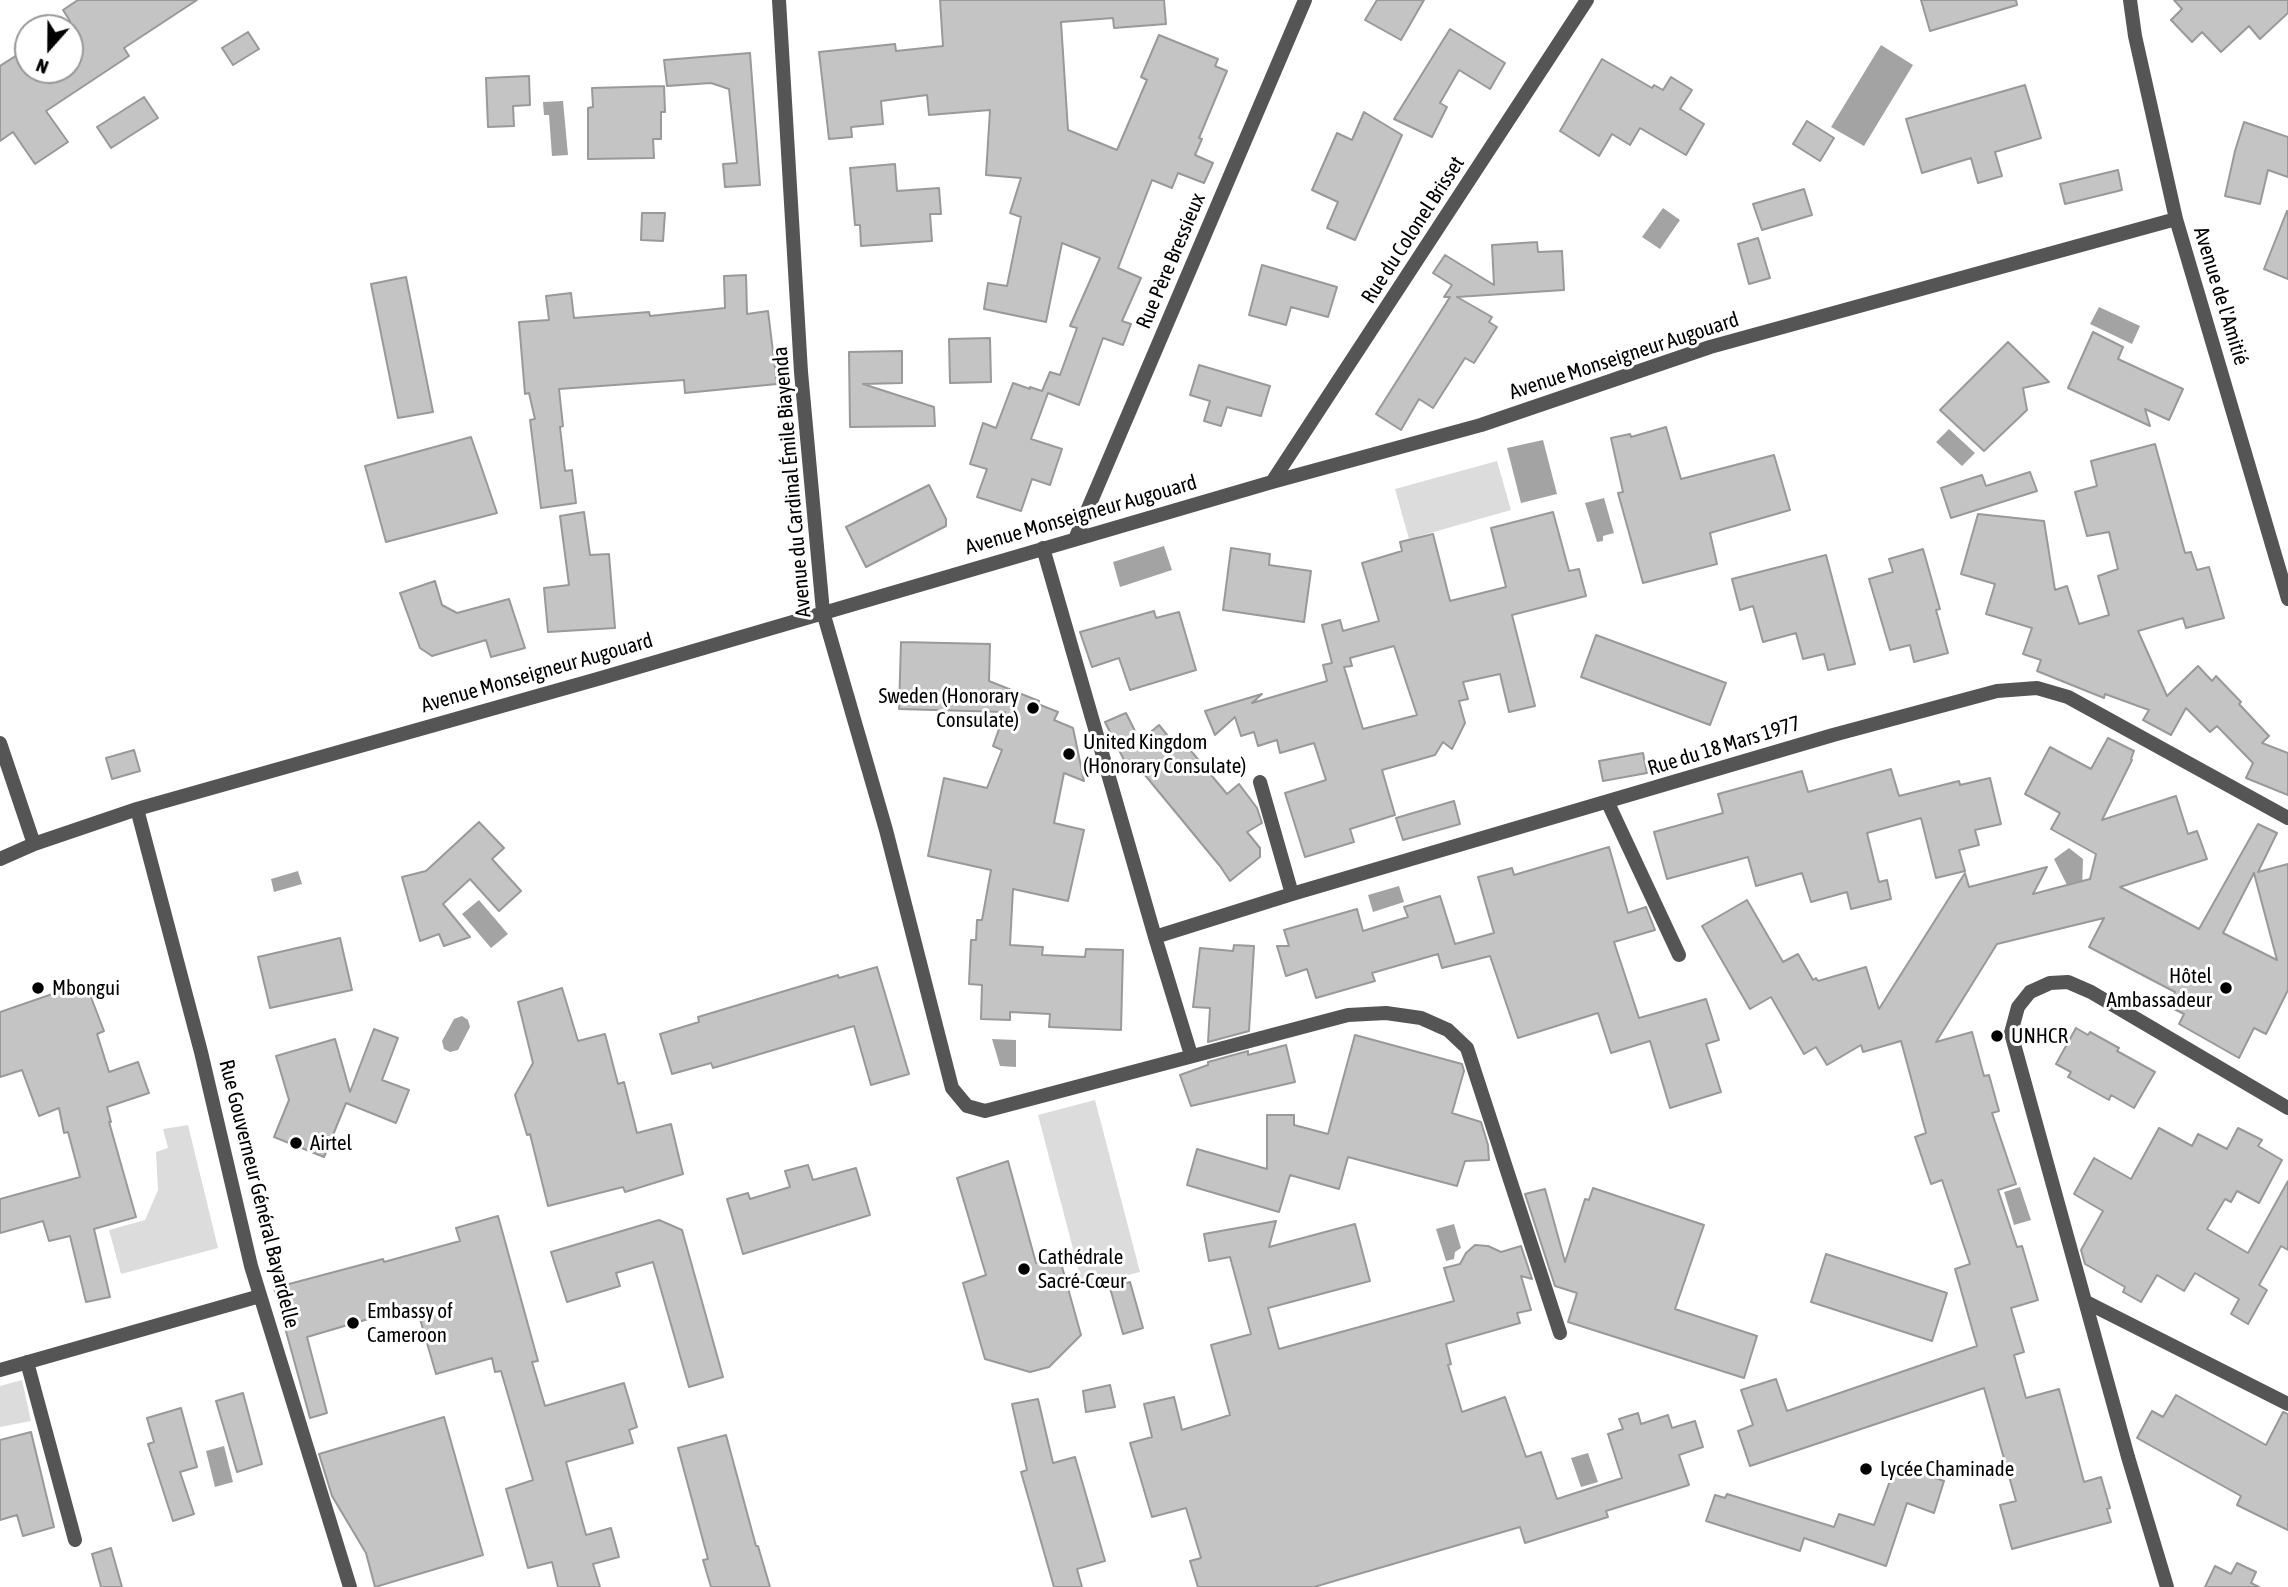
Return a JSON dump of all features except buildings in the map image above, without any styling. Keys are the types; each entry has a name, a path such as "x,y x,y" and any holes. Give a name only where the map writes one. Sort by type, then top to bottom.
{"street":[{"name":"Avenue du Cardinal Émile Biayenda","path":"779,0 801,372 823,612 886,830 952,1088 967,1106 985,1111 1191,1055"},
{"name":"Rue Père Bressieux","path":"1075,539 1305,0"},
{"name":"Rue du Colonel Brisset","path":"1272,482 1587,0"},
{"name":"Avenue de l'Amitié","path":"2130,0 2134,36 2176,219 2288,599"},
{"name":"Avenue Monseigneur Augouard","path":"0,859 34,844 137,809 601,678 1272,482 1481,425 1710,347 2176,219"},
{"path":"1044,548 1154,937 1191,1055 1348,1015 1385,1013 1421,1018 1448,1030 1467,1048 1560,1333"},
{"name":"Rue du 18 Mars 1977","path":"1154,937 1833,735 1997,691 2037,688 2068,697 2288,818"},
{"path":"0,743 34,844"},
{"path":"1260,782 1292,894"},
{"path":"1608,803 1679,955"},
{"name":"Rue Gouverneur Général Bayardelle","path":"137,809 201,1052 260,1296 350,1587"},
{"path":"2167,1587 2128,1457 2011,1033 2018,1007 2030,992 2050,983 2068,982 2288,1108"},
{"path":"0,1370 260,1296"},
{"path":"2086,1302 2288,1404"},
{"path":"27,1362 75,1540"}],"shaded area":[{"path":"1881,45 1913,65 1864,146 1831,127"},
{"path":"563,101 568,155 552,156 549,115 544,115 543,102"},
{"path":"1663,208 1680,220 1660,249 1642,237"},
{"path":"2099,307 2140,326 2132,344 2090,324"},
{"path":"1949,429 1975,453 1962,466 1936,442"},
{"path":"1543,440 1557,494 1521,503 1507,448"},
{"path":"1497,461 1511,510 1409,539 1395,489"},
{"path":"1604,498 1614,533 1603,536 1603,541 1597,542 1585,503"},
{"path":"1164,546 1172,570 1120,587 1113,562"},
{"path":"2069,848 2083,859 2082,892 2072,895 2054,859"},
{"path":"298,871 302,884 274,892 271,879"},
{"path":"1399,886 1404,902 1373,912 1368,895"},
{"path":"479,900 508,934 491,948 462,914"},
{"path":"462,1016 468,1020 470,1027 458,1050 450,1052 444,1049 442,1041 454,1019"},
{"path":"992,1039 1016,1040 1016,1067 1000,1066"},
{"path":"1095,1100 1140,1272 1083,1287 1038,1115"},
{"path":"188,1125 218,1248 121,1274 109,1230 145,1220 158,1190 156,1152 168,1148 163,1129"},
{"path":"2020,1187 2031,1220 2014,1225 2004,1192"},
{"path":"1454,1224 1461,1248 1455,1252 1454,1259 1446,1261 1436,1229"},
{"path":"22,1380 31,1421 0,1427 0,1386"},
{"path":"224,1446 233,1482 215,1487 206,1451"},
{"path":"1588,1453 1598,1482 1581,1487 1571,1458"}],"place":[{"name":"Sweden (Honorary Consulate)","path":"1033,708"},
{"name":"United Kingdom (Honorary Consulate)","path":"1069,754"},
{"name":"Mbongui","path":"38,988"},
{"name":"Hôtel Ambassadeur","path":"2226,988"},
{"name":"UNHCR","path":"1997,1036"},
{"name":"Airtel","path":"296,1143"},
{"name":"Cathédrale Sacré-Cœur","path":"1024,1269"},
{"name":"Embassy of Cameroon","path":"353,1323"},
{"name":"Lycée Chaminade","path":"1866,1469"}]}
